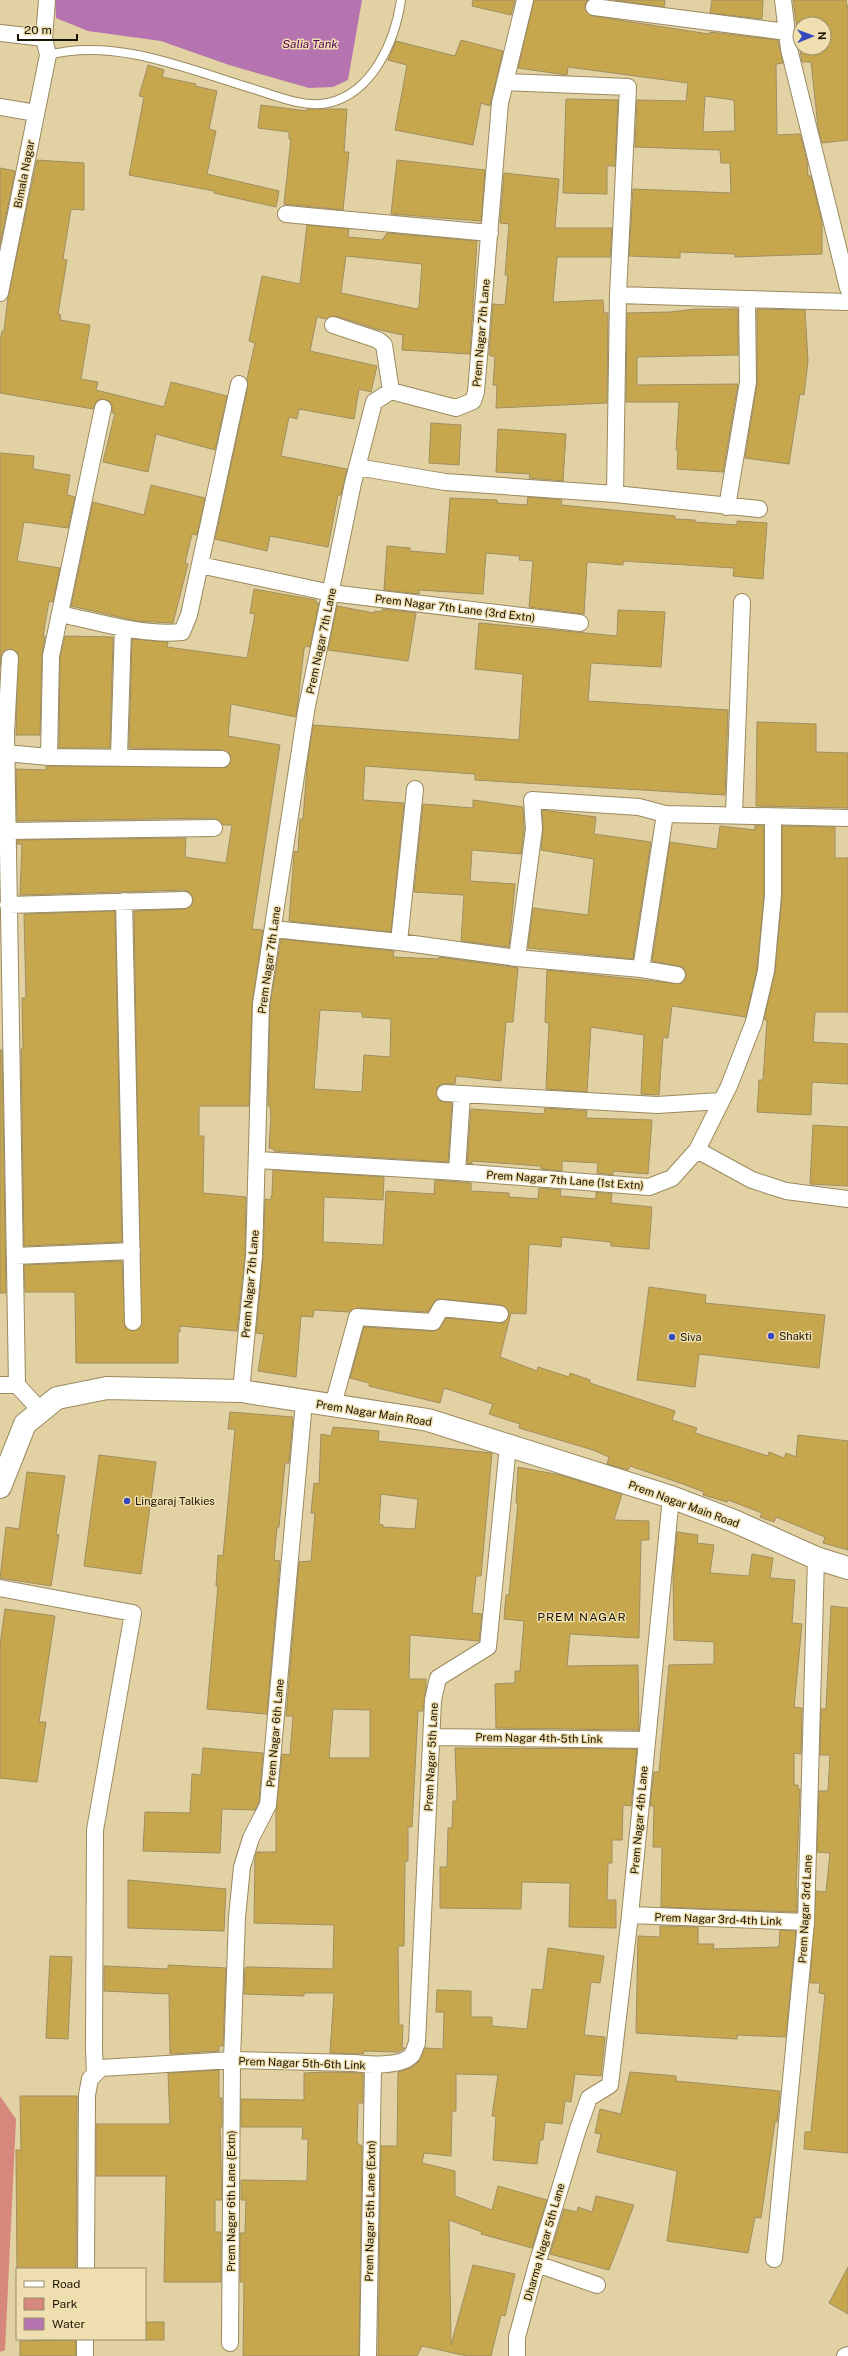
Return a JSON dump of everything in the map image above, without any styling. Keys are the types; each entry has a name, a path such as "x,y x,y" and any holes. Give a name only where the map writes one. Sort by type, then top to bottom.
{"street":[{"path":"47,0 44,38 48,55"},
{"name":"Prem Nagar 7th Lane","path":"241,1391 254,1256 258,1160 261,1004 306,711 357,467 374,402 392,391 456,408 473,401 476,392 500,103 525,0"},
{"path":"783,0 789,49 848,288"},
{"path":"594,7 787,32"},
{"path":"0,33 44,38"},
{"name":"Bimala Nagar","path":"0,293 48,55"},
{"path":"505,82 628,87 618,296 615,494"},
{"path":"0,107 36,113"},
{"path":"286,214 490,233"},
{"path":"618,296 848,302"},
{"path":"727,506 748,382 747,299"},
{"path":"333,325 378,340 384,345 392,391"},
{"path":"60,614 123,628 167,634 182,632 189,615 239,384"},
{"path":"49,757 51,656 103,408"},
{"path":"357,467 445,482 615,494 759,509"},
{"name":"Prem Nagar 7th Lane (3rd Extn)","path":"200,565 331,592 580,623"},
{"path":"734,814 742,602"},
{"path":"119,757 123,628"},
{"path":"10,658 3,733 6,753 3,805 7,831 4,878 8,905 5,1013 6,1157 15,1256 17,1385 41,1411"},
{"path":"6,753 49,757 222,759"},
{"path":"400,942 415,789"},
{"path":"517,958 534,829 532,800 639,807 665,814 734,814 848,818"},
{"path":"641,969 665,814"},
{"path":"773,816 773,895 766,972 754,1022 721,1101 697,1150 752,1180 786,1190 848,1199"},
{"path":"7,831 214,828"},
{"path":"8,905 184,900"},
{"path":"124,901 133,1322"},
{"path":"273,929 400,942 517,958 641,969 676,975"},
{"path":"445,1093 657,1105 721,1101"},
{"path":"457,1172 462,1094"},
{"name":"Prem Nagar 7th Lane (1st Extn)","path":"258,1160 457,1172 649,1187 672,1178 697,1150"},
{"path":"15,1256 132,1252"},
{"path":"333,1405 357,1317 433,1322 441,1308 500,1314"},
{"path":"0,1385 17,1385"},
{"name":"Prem Nagar Main Road","path":"0,1486 25,1424 57,1398 107,1388 241,1391 304,1402 428,1420 671,1498 734,1521 816,1558 848,1568"},
{"name":"Prem Nagar 6th Lane","path":"232,2060 237,1917 241,1874 251,1838 268,1806 304,1402"},
{"name":"Prem Nagar 5th Lane","path":"373,2066 400,2062 412,2056 417,2043 433,1737 433,1700 438,1678 488,1647 508,1446"},
{"name":"Prem Nagar 4th Lane","path":"578,2129 589,2098 610,2085 630,1916 646,1740 671,1498"},
{"name":"Prem Nagar 3rd Lane","path":"774,2260 806,1922 816,1558"},
{"path":"0,1588 133,1613 95,1830 95,2074 90,2079 87,2094 86,2268"},
{"name":"Prem Nagar 4th-5th Link","path":"433,1737 646,1740"},
{"name":"Prem Nagar 3rd-4th Link","path":"630,1916 806,1922"},
{"name":"Prem Nagar 5th-6th Link","path":"95,2074 102,2068 232,2060 354,2063 373,2066"},
{"name":"Prem Nagar 6th Lane (Extn)","path":"230,2342 232,2060"},
{"name":"Prem Nagar 5th Lane (Extn)","path":"368,2356 373,2066"},
{"name":"Dharma Nagar 5th Lane","path":"517,2356 518,2337 537,2264 578,2129"},
{"path":"537,2264 597,2285"},
{"path":"85,2340 85,2356"}],"lane":[{"path":"48,55 64,51 91,50 135,55 277,96 312,104 328,103 343,98 365,81 380,62 392,39 401,0"}],"green space":[{"path":"0,2096 16,2119 5,2350 0,2352"}],"water":[{"name":"Salia Tank","path":"55,0 362,0 348,80 333,87 309,88 229,65 161,41 88,31 56,18"}],"building":[{"path":"473,0 515,0 511,15 472,6"},
{"path":"534,0 588,0 585,5 585,10 593,16 709,34 710,32 778,40 783,63 776,64 777,135 800,134 807,161 808,176 811,176 822,222 822,254 735,257 735,254 680,252 680,258 629,256 633,189 731,193 730,163 721,163 720,150 635,147 637,100 686,101 688,83 568,67 567,75 518,68","holes":["705,96 734,100 735,131 703,132"]},
{"path":"614,0 665,0 664,7"},
{"path":"712,0 763,0 762,19 710,13"},
{"path":"793,0 846,0 848,10 848,140 822,143 818,127 811,62 802,62 801,56 832,56 832,16 795,16"},
{"path":"461,40 503,51 490,106 481,103 473,145 395,130 407,65 388,60 396,41 455,56"},
{"path":"148,65 164,70 162,77 196,84 195,86 217,91 209,129 216,131 207,174 279,191 276,207 214,193 214,191 129,175 144,97 139,96"},
{"path":"566,99 618,100 615,166 607,166 607,194 563,193"},
{"path":"261,105 307,111 307,109 347,109 344,152 349,152 343,210 284,204 291,139 289,139 289,132 258,128"},
{"path":"37,160 84,163 84,210 71,209 63,259 67,260 58,314 61,315 60,320 90,325 81,379 98,382 96,390 164,407 171,382 227,396 215,450 156,434 148,472 103,462 115,413 112,413 112,405 109,401 100,399 96,402 93,409 0,393 0,342 2,331 4,331 8,297"},
{"path":"397,160 485,170 481,221 391,214"},
{"path":"0,168 15,171 0,245"},
{"path":"504,173 559,179 555,228 612,228 610,257 557,257 553,302 603,300 604,313 608,313 607,403 496,408 497,385 493,385 495,357 489,355 493,304 505,305 508,275 505,275 509,224 500,223"},
{"path":"307,225 349,229 348,237 382,240 387,233 477,241 470,354 402,350 403,335 376,329 336,316 326,319 317,317 310,351 377,366 371,392 359,389 354,419 299,409 297,419 289,417 281,456 347,469 341,495 338,495 328,547 270,536 267,551 215,539 248,386 247,379 255,343 249,341 262,276 300,284","holes":["346,256 422,264 419,306 417,309 341,293"]},
{"path":"696,309 738,309 738,355 637,357 637,385 738,384 723,472 677,469 678,450 676,450 679,402 626,402 627,313 670,312"},
{"path":"757,309 805,310 808,361 804,395 800,394 789,464 745,458 757,384"},
{"path":"431,423 461,425 459,465 429,463"},
{"path":"498,429 566,434 563,481 529,478 530,474 496,472"},
{"path":"0,453 34,456 33,469 70,475 67,495 75,497 68,528 24,522 17,561 60,568 53,602 49,601 43,636 45,636 42,656 40,735 16,735 18,653 11,649 5,650 1,657 0,667"},
{"path":"151,485 205,498 197,535 192,534 185,563 188,564 173,623 137,621 71,606 93,502 144,515"},
{"path":"528,497 562,500 561,505 675,516 675,519 695,520 695,522 737,525 737,521 767,523 763,579 733,576 734,568 623,561 623,565 589,562 587,563 584,614 529,607 533,561 519,560 520,556 486,553 483,594 419,590 419,594 384,590 387,546 410,548 410,551 446,554 450,498 497,500 497,503 527,505"},
{"path":"254,589 316,600 316,603 319,603 310,647 306,646 304,649 296,717 231,704 228,736 280,745 252,929 263,930 252,1004 249,1106 199,1106 199,1136 204,1136 203,1193 246,1197 245,1255 237,1331 180,1326 180,1332 178,1332 178,1363 76,1363 75,1292 25,1292 24,1265 122,1261 125,1327 133,1331 141,1326 134,911 185,909 192,905 193,899 189,892 184,890 20,895 22,844 17,844 17,840 186,838 185,857 226,863 232,825 223,825 219,820 214,818 17,821 16,769 46,770 46,766 227,767 230,763 230,755 222,750 129,748 132,639 168,642 167,647 247,658 255,614 250,613"},
{"path":"337,606 374,613 375,611 382,612 382,609 416,613 408,661 328,650"},
{"path":"618,610 665,612 661,667 591,663 588,701 728,710 725,795 475,780 475,774 365,766 363,800 404,803 391,932 289,921 294,851 298,852 300,819 303,819 307,767 313,725 519,740 523,674 475,669 479,623 617,636"},
{"path":"65,636 113,637 110,748 59,748 60,657"},
{"path":"757,722 816,724 816,752 848,753 848,808 756,806"},
{"path":"473,800 523,807 524,829 521,854 472,850 470,881 515,884 509,947 461,941 464,895 414,892 423,804 473,808"},
{"path":"542,810 596,817 594,834 651,842 633,959 528,948 533,908 588,915 594,859 541,850 543,830"},
{"path":"755,825 764,826 764,895 757,969 746,1017 672,1006 668,1038 663,1037 659,1095 641,1094 644,1035 591,1027 587,1092 546,1089 549,1023 545,1022 547,970 681,984 686,976 683,967 652,961 670,842 717,849 720,826 755,830"},
{"path":"782,826 835,827 835,858 848,858 848,1012 815,1012 813,1042 848,1044 848,1084 812,1082 811,1115 757,1112 759,1080 763,1080 767,1020 764,1019 775,972 782,896"},
{"path":"115,911 122,1242 24,1246 21,1049 23,1049 22,998 26,998 24,914"},
{"path":"281,939 394,951 393,957 439,959 439,957 518,968 513,1022 506,1022 501,1081 456,1076 455,1084 441,1084 437,1088 436,1093 440,1101 452,1103 448,1162 274,1151 274,1149 269,1148 271,1117 270,1106 268,1106 270,1005","holes":["320,1010 362,1012 362,1017 391,1019 390,1057 364,1055 362,1092 314,1089"]},
{"path":"0,1050 2,1050 6,1293 0,1293"},
{"path":"545,1108 587,1111 586,1118 652,1120 648,1174 613,1171 613,1175 597,1173 598,1163 562,1161 562,1171 541,1169 541,1166 472,1161 472,1164 467,1163 471,1109 544,1114"},
{"path":"813,1125 848,1127 848,1186 810,1184"},
{"path":"273,1170 384,1177 383,1200 324,1197 323,1242 383,1245 386,1191 434,1194 435,1180 471,1183 471,1191 509,1193 509,1197 538,1199 539,1188 561,1190 560,1196 596,1199 596,1192 612,1194 611,1203 652,1207 649,1249 611,1246 611,1242 562,1237 561,1247 531,1244 529,1246 526,1314 511,1313 500,1357 537,1371 538,1367 569,1377 570,1373 590,1380 590,1383 675,1411 672,1420 697,1428 695,1433 768,1456 769,1452 784,1458 786,1453 796,1457 798,1435 848,1441 848,1550 823,1543 825,1537 776,1517 774,1522 760,1517 762,1513 728,1500 727,1502 703,1495 704,1492 683,1484 630,1466 628,1470 607,1464 609,1457 593,1450 519,1428 520,1424 489,1414 493,1404 444,1388 440,1403 369,1386 369,1383 350,1378 364,1327 432,1331 438,1330 446,1318 504,1323 509,1315 508,1310 501,1305 442,1299 436,1300 428,1312 358,1308 349,1312 314,1310 313,1317 301,1316 296,1377 258,1371 264,1334 256,1333 263,1257 265,1199 270,1200 272,1195"},
{"path":"649,1287 706,1295 705,1303 825,1315 819,1368 699,1354 695,1387 637,1380"},
{"path":"230,1412 293,1417 289,1463 285,1463 279,1527 277,1527 274,1560 280,1561 267,1714 207,1709 218,1586 216,1586 218,1555 223,1556 235,1429 228,1429"},
{"path":"333,1427 379,1431 378,1441 492,1453 481,1576 476,1576 472,1613 482,1614 479,1641 410,1635 409,1679 426,1679 426,1688 423,1711 418,1711 412,1827 408,1827 408,1861 405,1861 404,1946 398,1946 399,2025 403,2025 402,2048 405,2048 398,2052 364,2051 363,2054 330,2053 334,1993 304,1993 304,1996 244,1994 245,1968 247,1967 333,1969 334,1925 254,1923 255,1856 257,1852 276,1852 276,1810 282,1754 290,1755 293,1716 286,1716 299,1562 311,1561 315,1513 311,1513 314,1483 319,1484 321,1434 331,1436","holes":["381,1494 418,1499 415,1529 383,1527 383,1525 379,1524","333,1709 370,1710 370,1758 329,1758"]},
{"path":"99,1455 156,1462 141,1574 84,1566"},
{"path":"518,1467 560,1475 622,1494 614,1520 649,1521 649,1540 641,1540 639,1638 570,1634 567,1666 638,1665 639,1730 496,1728 495,1684 515,1683 515,1671 520,1671 524,1621 504,1619 506,1595 509,1595 518,1503 516,1503"},
{"path":"27,1472 65,1476 56,1534 59,1535 51,1586 0,1578 6,1527 19,1529"},
{"path":"677,1532 698,1535 697,1543 714,1545 710,1573 749,1576 752,1554 773,1558 770,1578 795,1580 792,1623 802,1624 794,1707 802,1708 801,1754 794,1753 794,1785 798,1785 798,1789 800,1789 796,1889 797,1912 661,1907 662,1847 653,1847 654,1806 650,1806 654,1772 659,1772 669,1665 714,1664 714,1642 674,1640 673,1575"},
{"path":"831,1606 848,1608 848,2153 804,2149 805,2132 811,2132 825,1994 819,1993 820,1983 810,1983 816,1891 826,1892 830,1853 817,1852 819,1791 828,1791 830,1755 820,1755 821,1709 826,1709"},
{"path":"5,1609 55,1616 39,1722 46,1722 37,1782 0,1778 0,1645"},
{"path":"203,1748 263,1753 259,1802 255,1810 222,1809 220,1853 143,1851 145,1812 190,1813 192,1774 201,1775"},
{"path":"455,1748 637,1749 631,1806 623,1805 622,1840 612,1840 612,1863 608,1863 607,1900 616,1900 616,1928 569,1927 570,1883 522,1882 521,1909 440,1908 440,1867 447,1867 448,1828 452,1828 453,1801 457,1801"},
{"path":"128,1880 226,1889 224,1931 128,1928"},
{"path":"660,1926 698,1927 698,1944 714,1944 713,1949 779,1947 780,1930 796,1931 786,2037 737,2035 737,2039 636,2033 638,1936 660,1937"},
{"path":"548,1948 604,1956 600,1983 591,1982 584,2035 605,2037 601,2076 575,2074 571,2102 565,2101 562,2124 545,2122 543,2140 540,2140 537,2164 493,2160 496,2116 492,2116 498,2075 456,2074 456,2111 452,2111 451,2156 424,2153 422,2163 455,2171 455,2196 492,2210 498,2186 547,2200 532,2248 481,2234 482,2232 449,2220 451,2345 473,2265 515,2274 505,2316 501,2315 491,2356 467,2356 422,2346 417,2356 378,2356 381,2146 397,2146 398,2072 411,2068 418,2062 425,2048 443,2049 444,2012 436,2012 437,1990 471,1991 471,2017 492,2017 492,2026 527,2029 532,1989 543,1990"},
{"path":"50,1956 72,1957 68,2039 46,2038"},
{"path":"168,1965 226,1968 223,2046 219,2046 219,2051 170,2054 169,1994 104,1991 104,1966 168,1969"},
{"path":"219,2070 219,2098 222,2098 222,2127 220,2127 222,2200 215,2200 215,2232 221,2232 221,2282 164,2282 166,2176 96,2176 96,2124 170,2124 168,2073"},
{"path":"630,2072 676,2076 676,2081 780,2091 777,2122 775,2122 761,2218 755,2217 748,2253 667,2241 677,2171 597,2152 601,2134 595,2133 600,2109 621,2114"},
{"path":"304,2073 363,2073 363,2103 358,2103 357,2143 362,2146 359,2356 243,2356 244,2282 240,2282 240,2233 245,2233 246,2200 241,2200 241,2180 307,2181 308,2139 302,2139 303,2127 241,2127 241,2099 304,2100"},
{"path":"20,2096 77,2096 76,2268 17,2268 16,2150 21,2150"},
{"path":"596,2196 634,2205 609,2270 550,2254 564,2209 577,2212 578,2207 592,2212"},
{"path":"848,2267 848,2314 829,2303"},
{"path":"146,2322 164,2322 164,2340 146,2340"},
{"path":"76,2340 76,2356 20,2356 20,2341"}],"place":[{"name":"Shakti","path":"771,1336"},
{"name":"Siva","path":"672,1337"},
{"name":"Lingaraj Talkies","path":"127,1501"}],"district":[{"name":"PREM NAGAR","path":"582,1617"}]}
